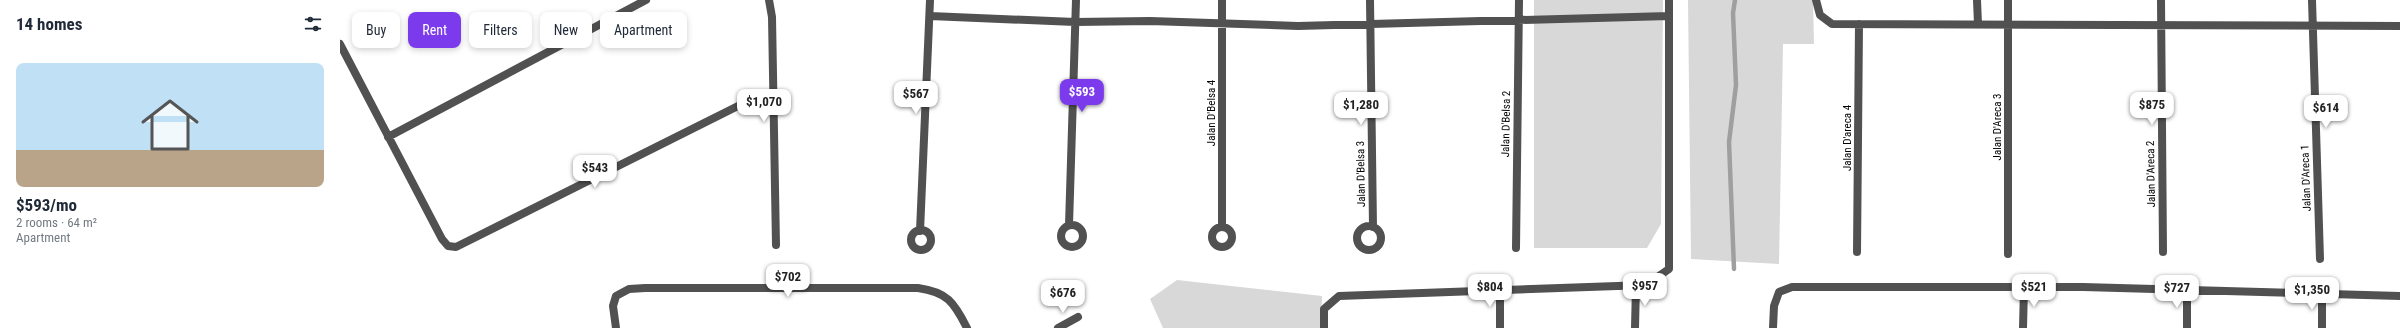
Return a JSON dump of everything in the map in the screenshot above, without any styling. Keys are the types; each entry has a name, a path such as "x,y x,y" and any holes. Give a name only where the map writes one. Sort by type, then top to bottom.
{"street":[{"path":"388,137 646,0"},
{"path":"770,0 772,17 776,245"},
{"path":"920,230 930,0"},
{"path":"1069,225 1076,0"},
{"name":"Jalan D'Belsa 4","path":"1222,0 1222,226"},
{"name":"Jalan D'Belsa 3","path":"1370,0 1373,227"},
{"name":"Jalan D'Belsa 2","path":"1516,248 1519,0"},
{"path":"1324,328 1324,309 1339,296 1500,289 1646,285 1669,269 1669,0"},
{"path":"1816,0 1820,15 1832,24 2400,26"},
{"path":"1977,0 1978,24"},
{"name":"Jalan D'Areca 3","path":"2008,0 2008,254"},
{"name":"Jalan D'Areca 2","path":"2161,0 2163,252"},
{"name":"Jalan D'Areca 1","path":"2312,0 2320,259"},
{"path":"930,16 1076,22 1150,21 1298,26 1669,16"},
{"name":"Jalan D'areca 4","path":"1857,252 1859,24"},
{"path":"340,44 442,239 448,246 456,247 738,106"},
{"path":"1635,328 1636,285"},
{"path":"1773,328 1774,306 1779,292 1792,287 2024,287 2400,296"},
{"path":"2023,328 2024,287"},
{"path":"616,328 614,306 616,296 629,289 645,288 918,288 936,291 945,297 958,310 967,328"},
{"path":"1500,289 1500,328"},
{"path":"2187,290 2187,328"},
{"path":"2322,293 2322,328"},
{"path":"1058,328 1078,317"}],"shaded area":[{"path":"1534,0 1663,0 1661,224 1647,248 1534,248"},
{"path":"1688,0 1813,0 1814,44 1783,44 1779,264 1691,259"},
{"path":"1177,280 1322,296 1321,328 1163,328 1150,299"}],"waterway":[{"path":"1734,269 1729,142 1736,85 1733,13 1735,0"}]}
